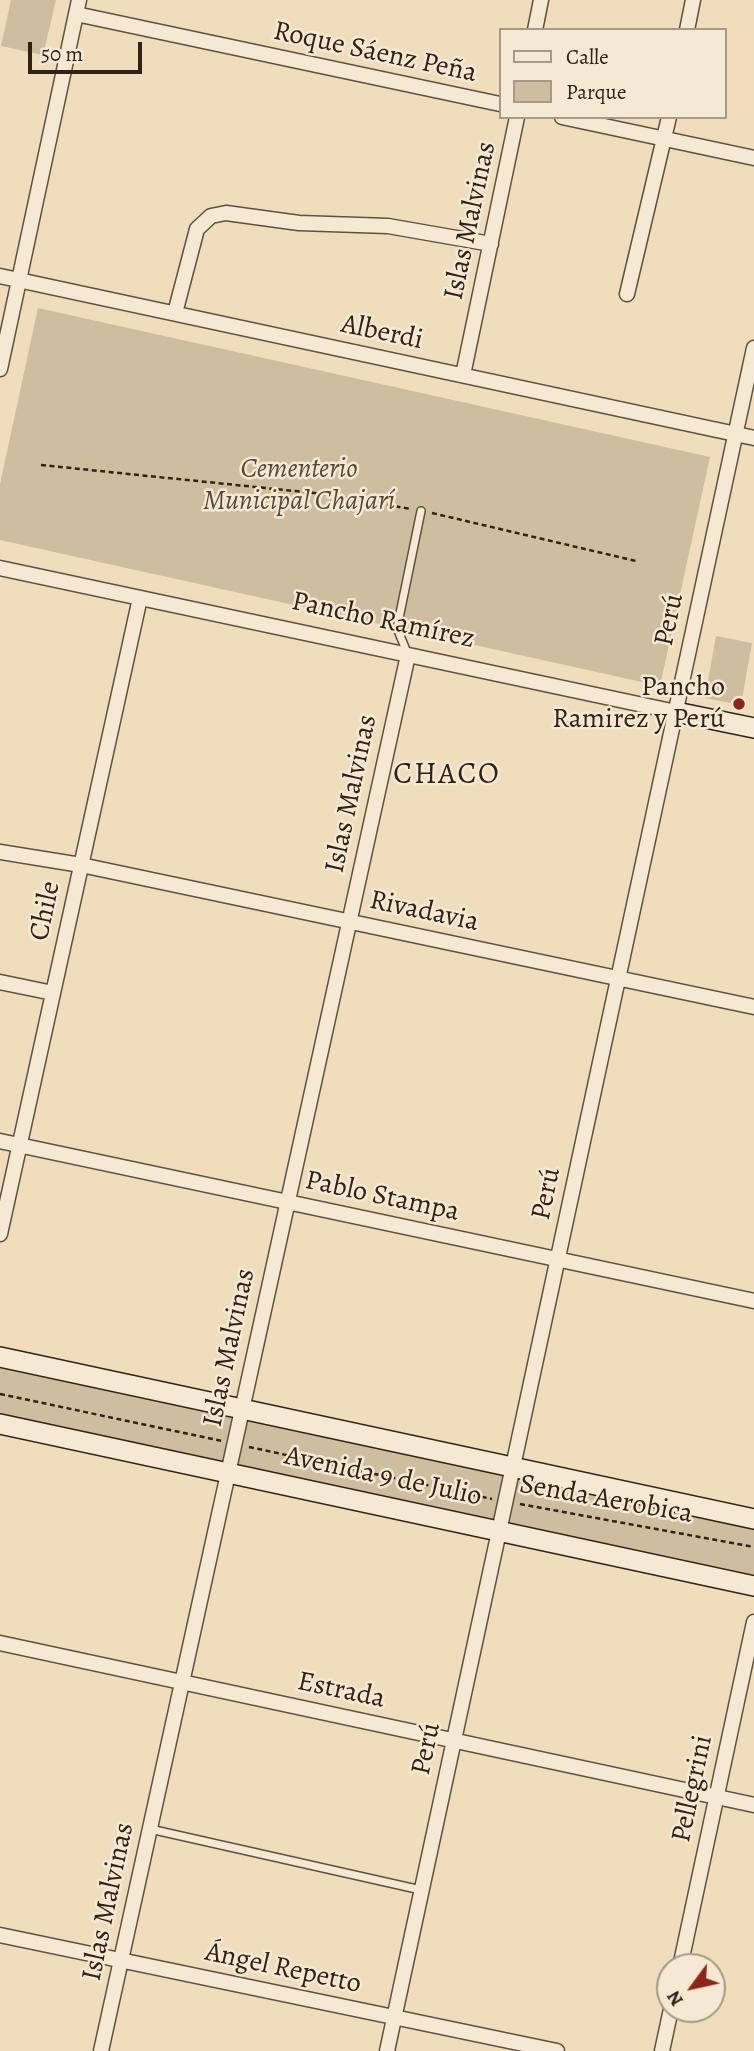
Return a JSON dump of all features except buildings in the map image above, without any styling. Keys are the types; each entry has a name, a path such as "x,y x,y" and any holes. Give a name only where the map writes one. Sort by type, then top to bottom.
{"main road":[{"name":"Pancho Ramírez","path":"676,712 754,729"},
{"name":"Avenida 9 de Julio","path":"0,1357 754,1519"},
{"name":"Avenida 9 de Julio","path":"0,1424 754,1586"}],"street":[{"path":"535,28 541,0"},
{"path":"687,28 694,0"},
{"path":"0,369 77,7"},
{"name":"Roque Sáenz Peña","path":"77,7 498,104"},
{"name":"Islas Malvinas","path":"463,375 517,119"},
{"path":"571,119 754,158"},
{"path":"627,293 669,119"},
{"path":"175,313 197,229 211,216 226,213 299,223 388,226 491,244"},
{"name":"Alberdi","path":"0,276 754,438"},
{"name":"Perú","path":"387,2051 754,348"},
{"name":"Pancho Ramírez","path":"0,568 676,712"},
{"name":"Chile","path":"0,1234 140,598"},
{"name":"Islas Malvinas","path":"101,2051 408,655"},
{"name":"Rivadavia","path":"0,852 81,865 754,1007"},
{"path":"0,982 53,993"},
{"name":"Pablo Stampa","path":"0,1141 754,1301"},
{"name":"Pellegrini","path":"683,1953 754,1622"},
{"name":"Estrada","path":"0,1643 754,1805"},
{"name":"Ángel Repetto","path":"0,1935 557,2051"},
{"path":"663,2051 668,2023"}],"lane":[{"path":"408,655 397,628 421,511"},
{"path":"150,1829 422,1890"}],"path":[{"path":"41,465 324,494 421,511 636,561"},
{"name":"Senda Aerobica","path":"0,1394 506,1502 754,1547"}],"green space":[{"path":"11,0 56,0 43,55 1,46"},
{"name":"Cementerio Municipal Chajarí","path":"38,308 710,457 660,686 0,540 0,484"},
{"path":"716,636 752,643 741,705 705,698"},
{"path":"0,1366 233,1414 224,1466 0,1418"},
{"path":"247,1417 504,1472 495,1524 237,1468"},
{"path":"518,1475 754,1525 754,1580 508,1526"}],"place":[{"name":"Pancho Ramirez y Perú","path":"739,704"}],"district":[{"name":"CHACO","path":"447,776"}]}
